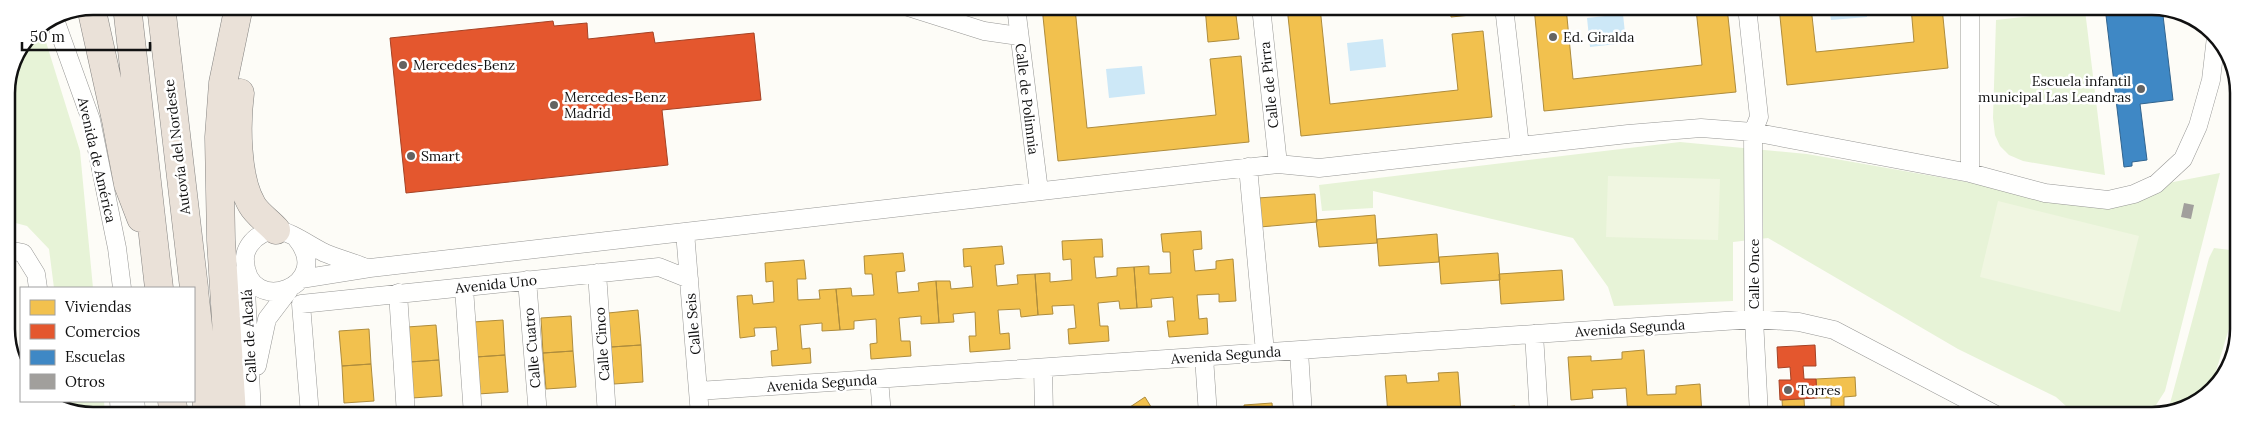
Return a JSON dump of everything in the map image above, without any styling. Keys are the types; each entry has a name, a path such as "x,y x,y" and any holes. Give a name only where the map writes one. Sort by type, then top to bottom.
{"highway":[{"path":"93,15 128,184 156,257"},
{"path":"128,15 159,287"},
{"name":"Autovía del Nordeste","path":"162,15 194,287"},
{"path":"231,407 221,240 219,137 223,83 237,15"},
{"path":"255,15 246,49 238,113 240,171 252,205 286,234"},
{"name":"Autovía del Nordeste","path":"195,298 207,407"}],"street":[{"path":"935,15 984,31 1019,36"},
{"name":"Calle de Polimnia","path":"1017,15 1039,192"},
{"name":"Calle de Pirra","path":"1262,15 1278,164"},
{"path":"1505,15 1520,146"},
{"name":"Calle Once","path":"1749,15 1759,118 1753,132 1754,319 1759,407"},
{"path":"1970,15 1970,173"},
{"name":"Avenida de América","path":"57,24 91,120 117,248 122,287"},
{"path":"370,268 326,254 286,234 258,236 250,244 245,257 245,268 250,278 260,288 270,292 295,284 370,268 1278,164 1319,168 1628,134 1701,128 1753,132 1970,173 2045,193 2108,200 2134,194 2156,184 2183,159 2198,126 2211,80 2215,47"},
{"path":"1248,168 1265,352"},
{"name":"Calle Seis","path":"685,232 699,407"},
{"path":"286,234 305,254 306,265 295,284"},
{"name":"Avenida de América","path":"117,248 118,287"},
{"path":"15,251 23,253 36,274 38,287"},
{"name":"Calle de Alcalá","path":"245,257 253,407"},
{"name":"Avenida Uno","path":"309,407 301,304 659,267 689,279"},
{"name":"Calle Cinco","path":"597,273 606,407"},
{"name":"Calle Cuatro","path":"527,280 537,407"},
{"name":"Calle de Alcalá","path":"254,407 257,359 267,319 295,284"},
{"path":"464,288 472,407"},
{"path":"398,293 405,407"},
{"name":"Avenida Segunda","path":"698,391 1754,319 1798,322 1834,330 1981,407"},
{"path":"1534,334 1539,407"},
{"path":"1298,351 1302,407"},
{"path":"1204,357 1207,407"},
{"path":"1043,368 1044,407"},
{"path":"879,379 881,407"}],"green space":[{"path":"2040,15 2086,15 2105,175 2023,161 2009,155 2000,146 1995,135 1993,118 1996,20"},
{"path":"43,34 80,151 93,287 54,287 49,249 27,226 15,223 15,93 21,63 28,50"},
{"path":"1680,142 1807,154 2075,201 2220,173 2165,391 2155,407 2152,407 2067,407 2056,397 1958,349 1768,238 1733,242 1733,301 1614,306 1608,287 1573,238 1373,191 1373,208 1322,211 1319,185"},
{"path":"1608,176 1720,179 1718,240 1606,237"},
{"path":"1998,201 2139,236 2120,312 1980,277"},
{"path":"2214,248 2230,250 2230,325 2214,376 2195,394 2182,401 2170,404 2209,258"},
{"path":"104,402 104,407 83,406 68,403"}],"water":[{"path":"1623,15 1626,43 1590,47 1587,18"},
{"path":"1830,15 1867,15 1867,17 1831,20"},
{"path":"1383,39 1386,67 1350,71 1347,43"},
{"path":"1142,66 1145,94 1109,98 1106,69"}],"building: Viviendas":[{"path":"1043,15 1076,15 1087,128 1216,115 1210,59 1241,56 1249,142 1058,161"},
{"path":"1206,15 1236,15 1239,39 1208,42"},
{"path":"1288,15 1321,15 1330,104 1458,90 1452,34 1483,31 1492,117 1301,136"},
{"path":"1451,15 1471,15 1451,17"},
{"name":"Ed. Giralda","path":"1535,15 1567,15 1573,79 1702,65 1697,15 1728,15 1736,92 1544,111"},
{"path":"1780,15 1812,15 1816,52 1914,42 1912,15 1943,15 1948,68 1787,85"},
{"path":"1315,194 1317,222 1260,227 1258,198"},
{"path":"1375,215 1377,243 1319,247 1316,220"},
{"path":"1201,231 1202,249 1193,250 1195,271 1216,269 1216,261 1233,259 1236,301 1219,302 1219,294 1197,295 1199,319 1207,318 1208,334 1169,337 1167,321 1175,321 1173,297 1151,299 1152,307 1137,308 1134,267 1149,266 1149,274 1171,273 1170,252 1163,252 1161,234"},
{"path":"1437,234 1439,262 1379,266 1377,239"},
{"path":"1102,239 1103,257 1094,257 1096,278 1117,276 1117,268 1134,267 1137,308 1120,309 1119,301 1098,303 1100,326 1108,326 1109,341 1069,344 1068,329 1076,328 1074,305 1052,306 1053,314 1038,315 1035,274 1050,273 1050,282 1072,280 1071,259 1063,260 1062,241"},
{"path":"1002,246 1004,264 995,265 997,286 1018,284 1017,275 1035,274 1038,315 1021,317 1020,309 998,310 1000,334 1009,333 1010,349 970,352 969,336 976,336 975,312 953,314 954,322 939,323 936,281 950,281 951,289 973,287 971,266 964,267 963,249"},
{"path":"903,253 905,271 896,272 898,293 919,291 918,283 936,281 939,323 921,324 921,316 899,318 901,341 910,341 911,356 871,359 870,344 877,343 876,319 854,321 854,329 840,330 836,289 851,288 852,296 874,295 872,274 865,274 864,256"},
{"path":"1498,253 1500,280 1441,284 1439,257"},
{"path":"804,260 806,279 797,279 798,300 820,299 819,290 836,289 840,330 822,331 822,323 800,325 802,349 810,348 811,363 772,366 771,351 778,350 776,327 754,328 755,336 740,338 737,296 752,295 753,304 774,302 773,281 766,282 765,263"},
{"path":"1562,270 1564,300 1501,304 1499,274"},
{"path":"638,310 641,345 611,347 608,313"},
{"path":"571,316 573,351 543,353 541,318"},
{"path":"503,320 505,355 476,357 473,322"},
{"path":"436,325 439,360 409,362 407,327"},
{"path":"369,329 371,364 342,366 339,331"},
{"path":"641,345 643,382 614,384 611,347"},
{"path":"1644,350 1647,395 1676,394 1676,386 1700,384 1701,407 1627,407 1626,388 1592,390 1593,398 1571,400 1568,357 1591,356 1591,361 1622,359 1622,352"},
{"path":"573,351 576,387 546,389 543,353"},
{"path":"505,355 508,392 478,394 476,357"},
{"path":"439,360 442,396 412,398 409,362"},
{"path":"371,364 374,401 344,403 342,366"},
{"path":"1458,372 1461,407 1387,407 1385,376 1406,375 1407,383 1439,381 1438,373"},
{"path":"1855,377 1856,396 1844,397 1844,407 1831,407 1831,398 1817,398 1816,379"},
{"path":"1145,397 1151,407 1130,407"},
{"path":"1804,399 1804,407 1782,407 1782,400"},
{"path":"1272,403 1272,407 1244,407 1244,405"}],"building: Comercios":[{"name":"Mercedes-Benz Madrid","path":"553,21 554,26 587,23 588,39 653,32 655,43 754,33 761,100 662,110 668,165 406,193 390,38"},
{"path":"1815,345 1816,366 1803,366 1804,379 1816,379 1817,398 1780,400 1779,380 1791,380 1790,367 1778,368 1777,347"}],"building: Escuelas":[{"path":"2106,15 2163,16 2173,100 2140,104 2147,160 2132,162 2132,166 2124,167"}],"building: Otros":[{"path":"2184,203 2194,205 2191,219 2181,217"}],"place":[{"name":"Ed. Giralda","path":"1553,37"},
{"name":"Mercedes-Benz","path":"403,65"},
{"name":"Escuela infantil municipal Las Leandras","path":"2141,89"},
{"name":"Mercedes-Benz Madrid","path":"554,105"},
{"name":"Smart","path":"411,156"},
{"name":"Torres","path":"1788,390"}]}
